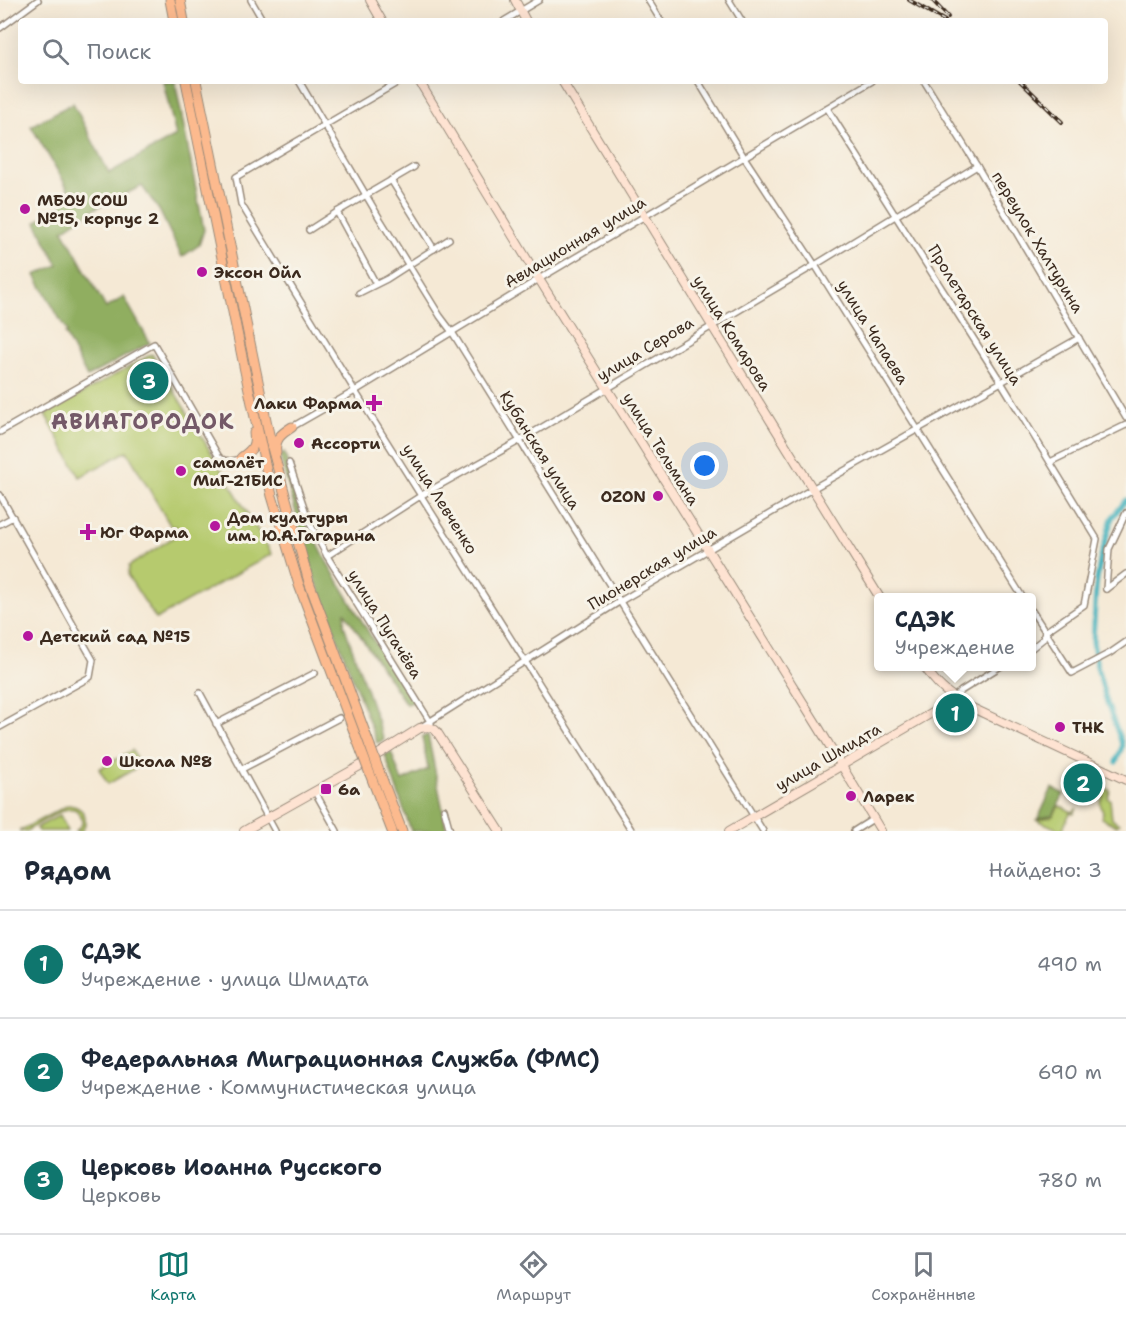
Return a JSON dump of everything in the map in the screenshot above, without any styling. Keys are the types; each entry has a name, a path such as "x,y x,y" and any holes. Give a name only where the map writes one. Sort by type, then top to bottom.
{"highway":[{"path":"170,0 173,18"},
{"path":"180,0 183,18"},
{"path":"187,84 242,334 260,392 304,584"},
{"path":"197,84 242,334 252,404 272,496 365,748 402,831"},
{"path":"260,392 266,402 273,425 292,427"},
{"path":"241,458 255,443 249,410 252,404"},
{"path":"281,483 276,441 292,427"},
{"path":"241,458 252,456 258,459 267,489 272,496"},
{"path":"375,772 392,831"}],"street":[{"path":"0,28 38,0"},
{"path":"251,0 261,18"},
{"path":"370,0 380,18"},
{"path":"515,0 524,18"},
{"path":"509,18 539,0"},
{"path":"648,0 659,18"},
{"path":"729,0 740,18"},
{"name":"Кубанская улица","path":"301,84 409,265 763,831"},
{"path":"325,125 395,84"},
{"name":"улица Тельмана","path":"421,84 881,831"},
{"name":"улица Комарова","path":"564,84 877,593"},
{"name":"улица Чапаева","path":"700,84 1020,593"},
{"name":"Авиационная улица","path":"292,427 868,84"},
{"name":"переулок Халтурина","path":"926,84 1126,418"},
{"name":"Пролетарская улица","path":"827,108 1001,382 1097,539 1084,605 1045,632"},
{"name":"улица Левченко","path":"325,125 236,177 241,204 355,391 632,831"},
{"name":"улица Серова","path":"327,556 422,495 519,441 815,265 976,166"},
{"path":"309,230 414,167"},
{"path":"391,180 434,249"},
{"path":"337,212 376,284"},
{"path":"359,292 409,265 448,239"},
{"name":"Пионерская улица","path":"244,831 315,792 619,602 707,550 1079,338"},
{"path":"0,432 154,344 219,457 229,462 241,458"},
{"path":"1050,462 1126,425"},
{"name":"улица Пугачёва","path":"289,462 309,522 327,556 500,831"},
{"path":"0,495 93,660 90,677 0,727"},
{"path":"1126,513 1109,549 1106,589 1126,574"},
{"path":"0,524 13,517"},
{"path":"1036,617 1072,673 1126,642"},
{"path":"1036,645 1043,639 1045,632"},
{"path":"928,671 938,685 966,705 1126,780"},
{"name":"улица Шмидта","path":"942,707 952,697 993,671"},
{"path":"216,723 315,673"},
{"path":"200,693 275,831"},
{"name":"улица Шмидта","path":"729,831 942,707 966,705"},
{"path":"242,769 339,718"},
{"path":"420,728 436,730"},
{"path":"315,792 337,831"},
{"path":"444,809 450,831"},
{"path":"854,831 873,819"}],"green space":[{"path":"164,84 176,84 204,230 199,245 182,257 159,210 142,186 96,208 63,230 106,308 124,297 150,343 87,377 65,334 67,332 35,275 58,265 36,222 73,197 31,126 73,103 109,173 176,136"},
{"path":"152,354 272,554 156,619 128,576 129,566 180,533 176,526 171,527 127,451 80,477 45,414"},
{"path":"284,452 306,520 328,564 372,638 416,701 406,704 345,613 344,625 384,740 377,743 314,576 280,457"},
{"path":"428,735 447,831 411,831 385,755 391,752 402,781 428,769 422,737"},
{"path":"132,750 140,766 108,784 99,769"},
{"path":"1052,788 1064,794 1053,815 1038,819"},
{"path":"1106,789 1110,790 1108,798 1112,819 1119,824 1117,826 1101,818 1103,813 1100,803"},
{"path":"68,805 84,813 85,822 82,831 76,831 82,824 79,813 71,809 59,812 26,831 19,831"},
{"path":"1059,806 1073,812 1077,808 1074,814 1070,813 1062,831 1037,820 1053,816"},
{"path":"60,815 68,831 38,831 36,828"}],"waterway":[{"path":"1116,762 1122,747 1121,741 1107,703 1093,642 1100,560 1112,518 1126,500"}],"railway":[{"path":"909,0 940,18"},
{"path":"932,0 948,17"},
{"path":"1023,84 1062,122"}],"place":[{"name":"МБОУ СОШ №15, корпус 2","path":"25,209"},
{"name":"Эксон Ойл","path":"202,272"},
{"name":"Церковь Иоанна Русского","path":"149,381"},
{"name":"Лаки Фарма","path":"374,403"},
{"name":"Ассорти","path":"299,443"},
{"name":"самолёт МиГ-21БИС","path":"181,471"},
{"name":"OZON","path":"658,496"},
{"name":"Дом культуры им. Ю.А.Гагарина","path":"215,526"},
{"name":"Юг Фарма","path":"88,532"},
{"name":"Детский сад №15","path":"28,636"},
{"name":"СДЭК","path":"955,713"},
{"name":"ТНК","path":"1060,727"},
{"name":"Школа №8","path":"107,761"},
{"name":"Федеральная Миграционная Служба (ФМС)","path":"1083,783"},
{"name":"6а","path":"326,789"},
{"name":"Ларек","path":"851,796"}],"district":[{"name":"АВИАГОРОДОК","path":"143,421"}]}
